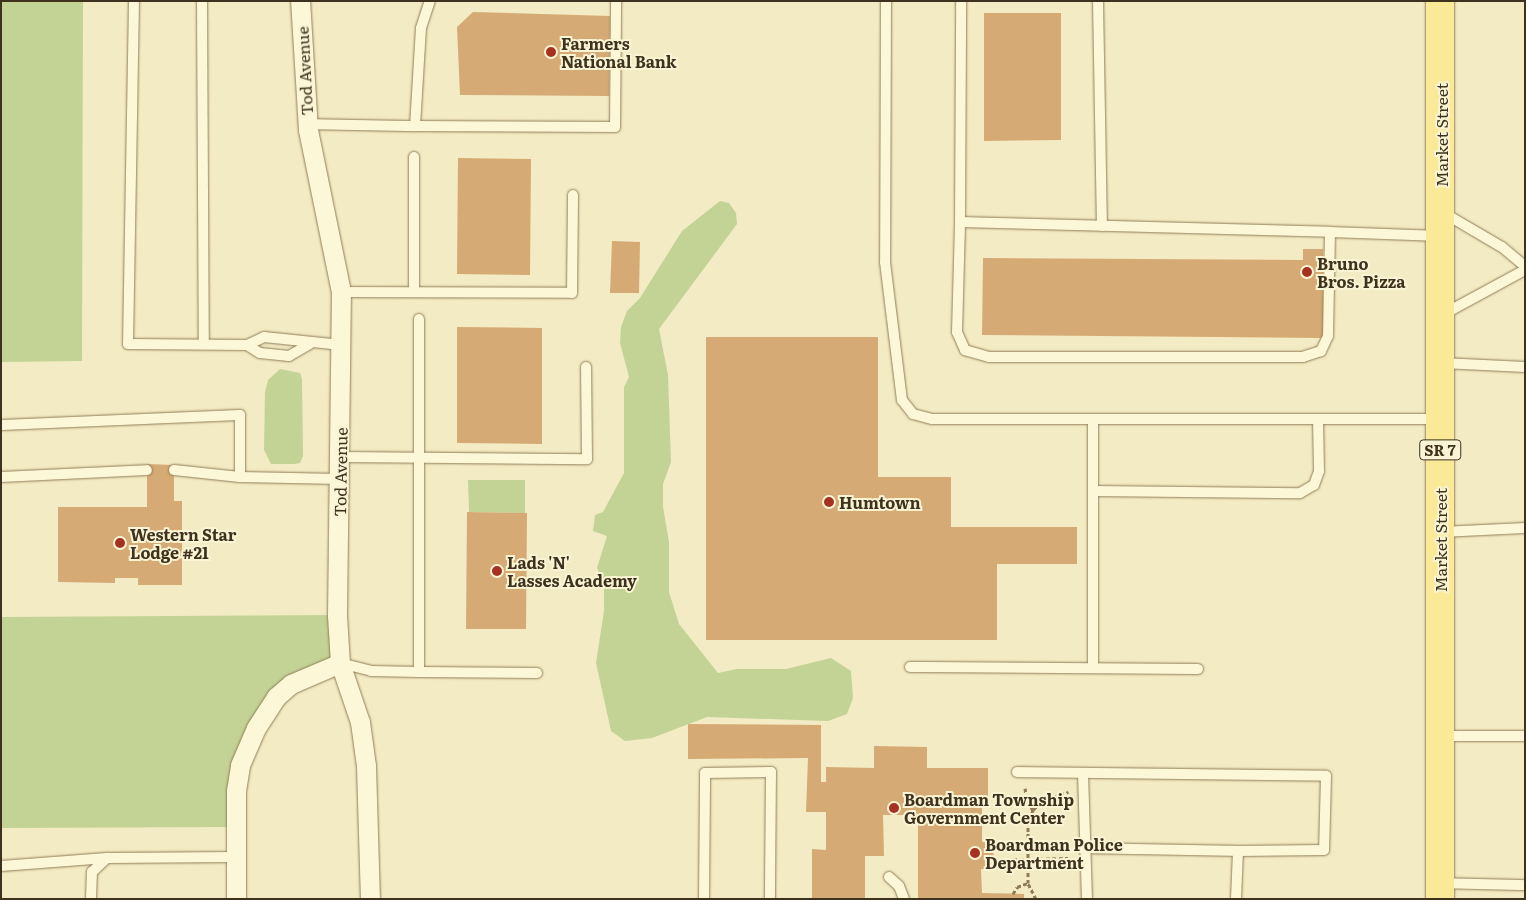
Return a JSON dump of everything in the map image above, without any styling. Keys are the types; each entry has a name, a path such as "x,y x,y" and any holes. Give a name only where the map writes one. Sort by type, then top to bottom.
{"main road":[{"name":"Market Street","path":"1440,1 1440,891"}],"street":[{"name":"Tod Avenue","path":"300,1 307,124 341,292 340,663 360,722 366,766 370,899"},
{"path":"236,899 236,791 240,765 256,728 276,697 291,684 340,663"}],"lane":[{"path":"134,1 128,344 247,345 264,337 292,338 310,344 342,345"},
{"path":"202,1 204,344"},
{"path":"415,126 421,28 430,1"},
{"path":"307,124 615,127 616,1"},
{"path":"886,1 885,262 902,400 913,414 932,419 1440,419"},
{"path":"961,1 960,222 957,332 965,350 989,357 1303,357 1321,352 1328,336 1330,232"},
{"path":"1098,1 1102,226"},
{"path":"414,157 414,292"},
{"path":"341,292 572,293 572,195"},
{"path":"960,222 1330,232 1441,224 1502,247 1525,266"},
{"path":"1441,315 1525,270"},
{"path":"419,319 419,672"},
{"path":"247,345 260,353 289,356 310,344"},
{"path":"1441,363 1525,367"},
{"path":"340,458 587,459 586,367"},
{"path":"1,425 240,415 240,478"},
{"path":"1093,419 1093,668"},
{"path":"1093,491 1300,493 1314,485 1318,471 1318,419"},
{"path":"1,477 147,470"},
{"path":"174,470 240,478 340,479"},
{"path":"1440,532 1525,528"},
{"path":"340,663 371,672 538,673"},
{"path":"910,667 1198,669"},
{"path":"1440,736 1525,736"},
{"path":"704,899 705,773 771,772 770,899"},
{"path":"1017,772 1326,776 1324,850 1085,853"},
{"path":"1083,773 1087,899"},
{"path":"1236,899 1238,851"},
{"path":"1,866 107,858 237,857"},
{"path":"91,899 92,872 107,858"},
{"path":"889,877 899,886 904,899"},
{"path":"1440,891 1525,885"}],"path":[{"path":"1036,899 1028,883 1026,859 1028,825 1033,810 1042,801 1084,784"},
{"path":"994,860 1085,853"},
{"path":"1012,894 1016,887 1028,883"}],"green space":[{"path":"1,1 83,1 82,361 1,362"},
{"path":"720,201 729,203 736,213 737,224 659,329 668,375 671,462 663,484 663,507 669,542 669,592 679,624 718,673 737,669 786,669 831,658 851,671 853,698 847,714 828,721 707,717 652,738 625,741 611,731 596,663 604,611 604,584 597,568 607,536 593,531 595,515 603,512 624,473 624,387 629,377 620,343 621,327 627,311 640,298 682,231"},
{"path":"280,369 300,373 302,379 303,456 300,463 271,464 264,450 265,392 268,380"},
{"path":"468,480 525,480 525,513 469,512"},
{"path":"337,615 340,663 291,684 256,728 237,827 1,828 1,617"}],"building":[{"path":"473,12 610,16 609,96 460,95 457,27"},
{"path":"984,13 1061,13 1061,140 984,141"},
{"path":"458,158 531,159 530,275 457,274"},
{"path":"612,241 640,242 639,293 610,293"},
{"path":"1303,249 1323,249 1323,338 982,335 983,258 1303,260"},
{"path":"457,327 542,328 542,444 457,443"},
{"name":"Humtown","path":"706,337 878,337 878,477 951,477 951,527 1077,527 1077,564 997,564 997,640 706,640"},
{"name":"Western Star Lodge #21","path":"147,464 174,465 174,501 182,501 182,585 138,585 138,578 115,578 115,583 58,582 58,507 147,507"},
{"name":"Lads 'N' Lasses Academy","path":"467,512 527,513 526,629 466,629"},
{"name":"Boardman Township Government Center","path":"688,724 821,725 821,782 826,782 826,767 874,768 874,746 927,747 927,768 988,768 988,804 982,804 982,842 993,841 994,869 981,869 982,893 1024,894 1024,899 918,899 918,815 883,815 884,856 865,856 865,899 812,899 812,849 826,850 826,812 806,812 808,758 688,759"}],"place":[{"name":"Farmers National Bank","path":"551,52"},
{"name":"Bruno Bros. Pizza","path":"1307,272"},
{"name":"Humtown","path":"829,502"},
{"name":"Western Star Lodge #21","path":"120,543"},
{"name":"Lads 'N' Lasses Academy","path":"497,571"},
{"name":"Boardman Township Government Center","path":"894,808"},
{"name":"Boardman Police Department","path":"975,853"}]}
